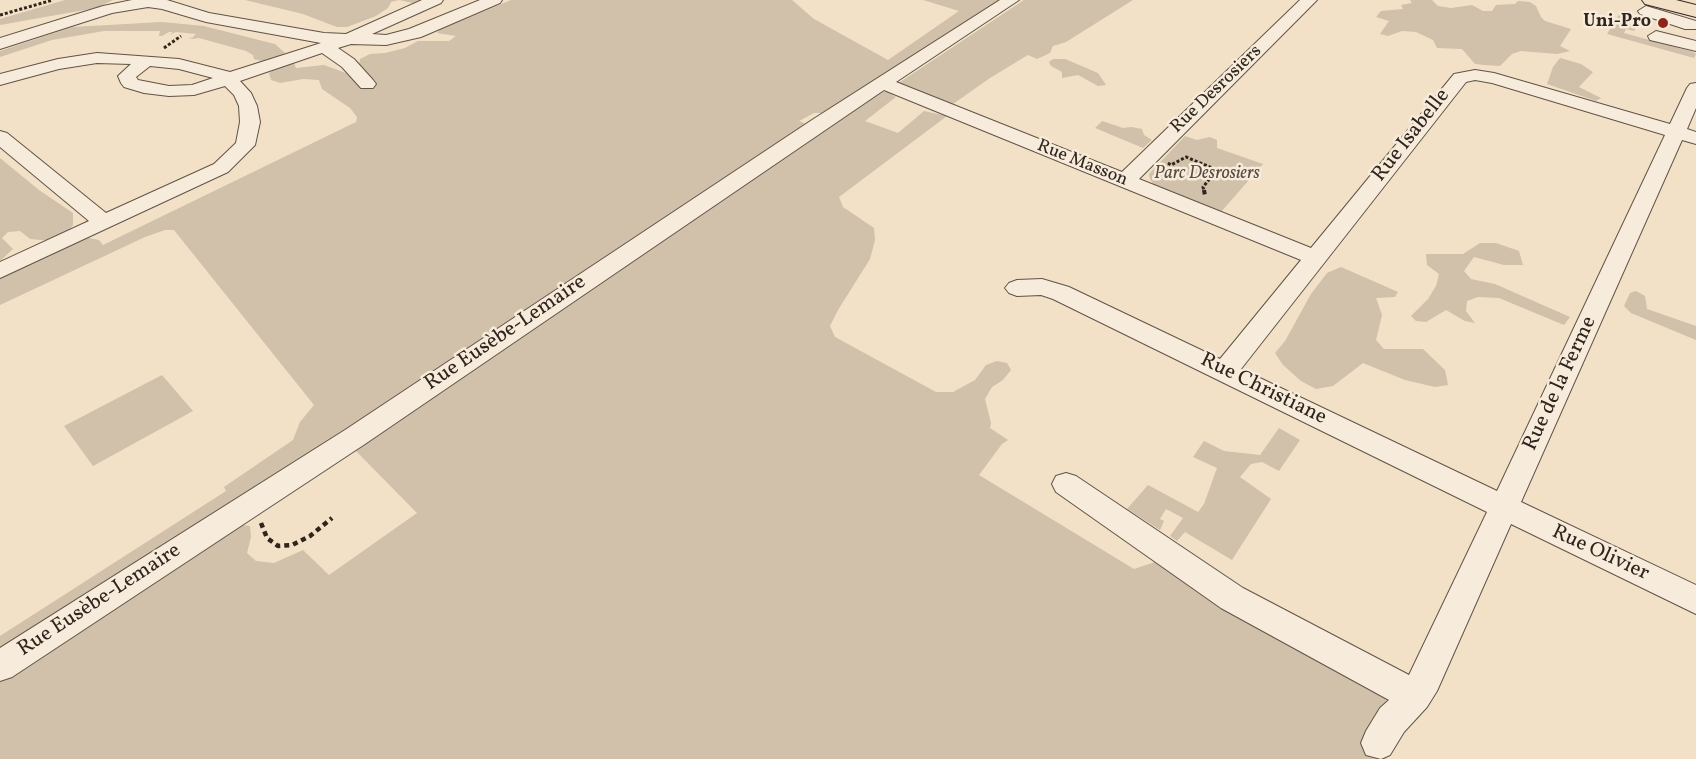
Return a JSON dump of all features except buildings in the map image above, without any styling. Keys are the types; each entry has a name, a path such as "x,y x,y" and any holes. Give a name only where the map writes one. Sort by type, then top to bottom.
{"main road":[{"path":"1648,7 1694,18"}],"street":[{"path":"147,60 127,76 130,83 144,88 179,91 203,88 346,40 435,0"},
{"path":"0,44 109,9 148,2 165,3 206,17 346,40 386,40 441,30 494,0"},
{"name":"Rue Eusèbe-Lemaire","path":"0,666 355,437 504,334 1011,0"},
{"name":"Rue Desrosiers","path":"1125,181 1309,0"},
{"path":"404,14 426,14 441,30"},
{"path":"1656,36 1696,46"},
{"path":"324,47 348,63 367,84"},
{"path":"0,271 204,178 221,168 239,153 248,136 250,122 248,106 242,93 230,80 207,69 117,58 80,60 6,74"},
{"name":"Rue Isabelle","path":"1225,371 1455,82 1463,76 1494,78 1686,135"},
{"name":"Rue Masson","path":"882,83 1316,258"},
{"name":"Rue de la Ferme","path":"1378,743 1392,720 1420,688 1504,508 1686,135 1696,88"},
{"path":"0,137 105,224"},
{"name":"Rue Christiane","path":"1017,288 1034,286 1052,289 1504,508"},
{"path":"1066,484 1232,598 1420,688"},
{"name":"Rue Olivier","path":"1504,508 1696,600"}],"path":[{"path":"0,15 53,0"},
{"path":"170,44 181,36"},
{"path":"1171,165 1186,157 1222,172 1218,176 1212,176 1203,187 1206,196 1193,208"},
{"path":"250,505 267,538 278,546 292,545 310,536 332,518"}],"green space":[{"path":"65,0 113,0 96,8 0,25 0,19"},
{"path":"245,0 399,0 391,2 388,8 376,16 347,27 337,27 303,14"},
{"path":"399,0 431,0 417,4"},
{"path":"511,0 792,0 814,19 888,60 959,11 923,0 1003,0 825,113 814,113 799,121 806,124 672,219 0,659 0,636 226,491 224,487 293,440 300,422 314,405 174,230 165,230 145,237 0,305 0,279 84,237 99,240 103,245 356,122 357,117 350,108 322,89 319,80 303,79 280,83 271,80 269,73 279,67 294,63 296,68 324,65 357,77 371,89 374,84 359,65 360,59 370,54 405,48 418,41 449,41 456,36 437,33 439,30"},
{"path":"1024,0 1133,0 1066,42 1053,46 1050,53 1037,59 1028,55 953,104 897,84"},
{"path":"1410,0 1432,0 1438,6 1451,8 1472,5 1483,11 1492,11 1496,5 1515,4 1518,1 1530,2 1536,6 1545,21 1571,29 1560,46 1570,51 1557,54 1521,51 1512,54 1500,66 1484,65 1475,64 1462,49 1437,48 1433,40 1416,32 1402,31 1388,36 1380,34 1389,21 1376,17 1381,11 1403,9 1401,5 1412,3"},
{"path":"1622,10 1631,11 1624,23 1637,26 1634,31 1626,29 1624,33 1693,52 1696,54 1694,58 1607,34"},
{"path":"162,22 204,26 275,44 285,53 282,59 268,63 254,59 253,55 246,51 187,37 192,38 196,34 176,32 169,35 173,32 169,32 159,36 160,31 104,31 52,40 0,57 0,51 72,27"},
{"path":"1560,58 1581,64 1593,72 1579,87 1601,98 1596,101 1547,84 1553,67"},
{"path":"1053,59 1065,59 1098,73 1106,85 1098,86 1078,75 1062,78 1062,72 1051,66 1049,62"},
{"path":"888,92 896,97 865,121 898,133 924,111 947,116 839,197 843,207 874,228 875,240 870,259 830,326 835,337 936,392 953,392 975,380 986,365 997,361 1007,363 1011,370 1003,380 992,387 985,399 991,423 990,428 1008,440 1002,444 979,475 1134,569 1161,560 1387,699 1368,737 1390,751 1386,759 0,759 0,674 235,524 250,526 251,537 247,553 256,561 274,563 303,550 329,575 417,513 351,446 872,96"},
{"path":"1102,121 1123,128 1142,129 1144,135 1152,140 1143,148 1095,128"},
{"name":"Parc Desrosiers","path":"1185,136 1197,140 1210,137 1217,140 1217,148 1263,164 1221,212 1153,184 1150,179 1149,174"},
{"path":"0,158 39,190 73,213 73,225 64,236 52,241 30,239 20,231 8,232 2,238 13,249 0,261"},
{"path":"1480,243 1496,243 1519,251 1523,265 1504,265 1474,257 1464,271 1471,279 1495,284 1570,317 1564,325 1499,298 1478,297 1467,301 1466,311 1475,323 1465,321 1446,310 1426,322 1416,321 1411,316 1428,299 1436,286 1439,274 1427,265 1426,254 1463,254"},
{"path":"1341,267 1398,292 1395,297 1376,298 1382,315 1376,340 1384,349 1423,349 1445,370 1448,385 1435,387 1405,380 1363,363 1333,386 1316,389 1301,381 1283,365 1275,353 1285,341 1311,294 1327,273"},
{"path":"1636,291 1645,296 1647,309 1696,326 1696,340 1631,313 1624,306 1630,293"},
{"path":"162,375 193,411 93,466 64,426"},
{"path":"1279,428 1300,440 1279,471 1262,462 1251,464 1240,477 1271,499 1232,560 1185,532 1177,541 1170,536 1183,518 1166,509 1160,519 1164,521 1160,530 1127,509 1148,485 1198,512 1204,504 1217,468 1193,457 1204,441 1224,451 1260,455"}],"place":[{"name":"Uni-Pro","path":"1663,23"}]}
